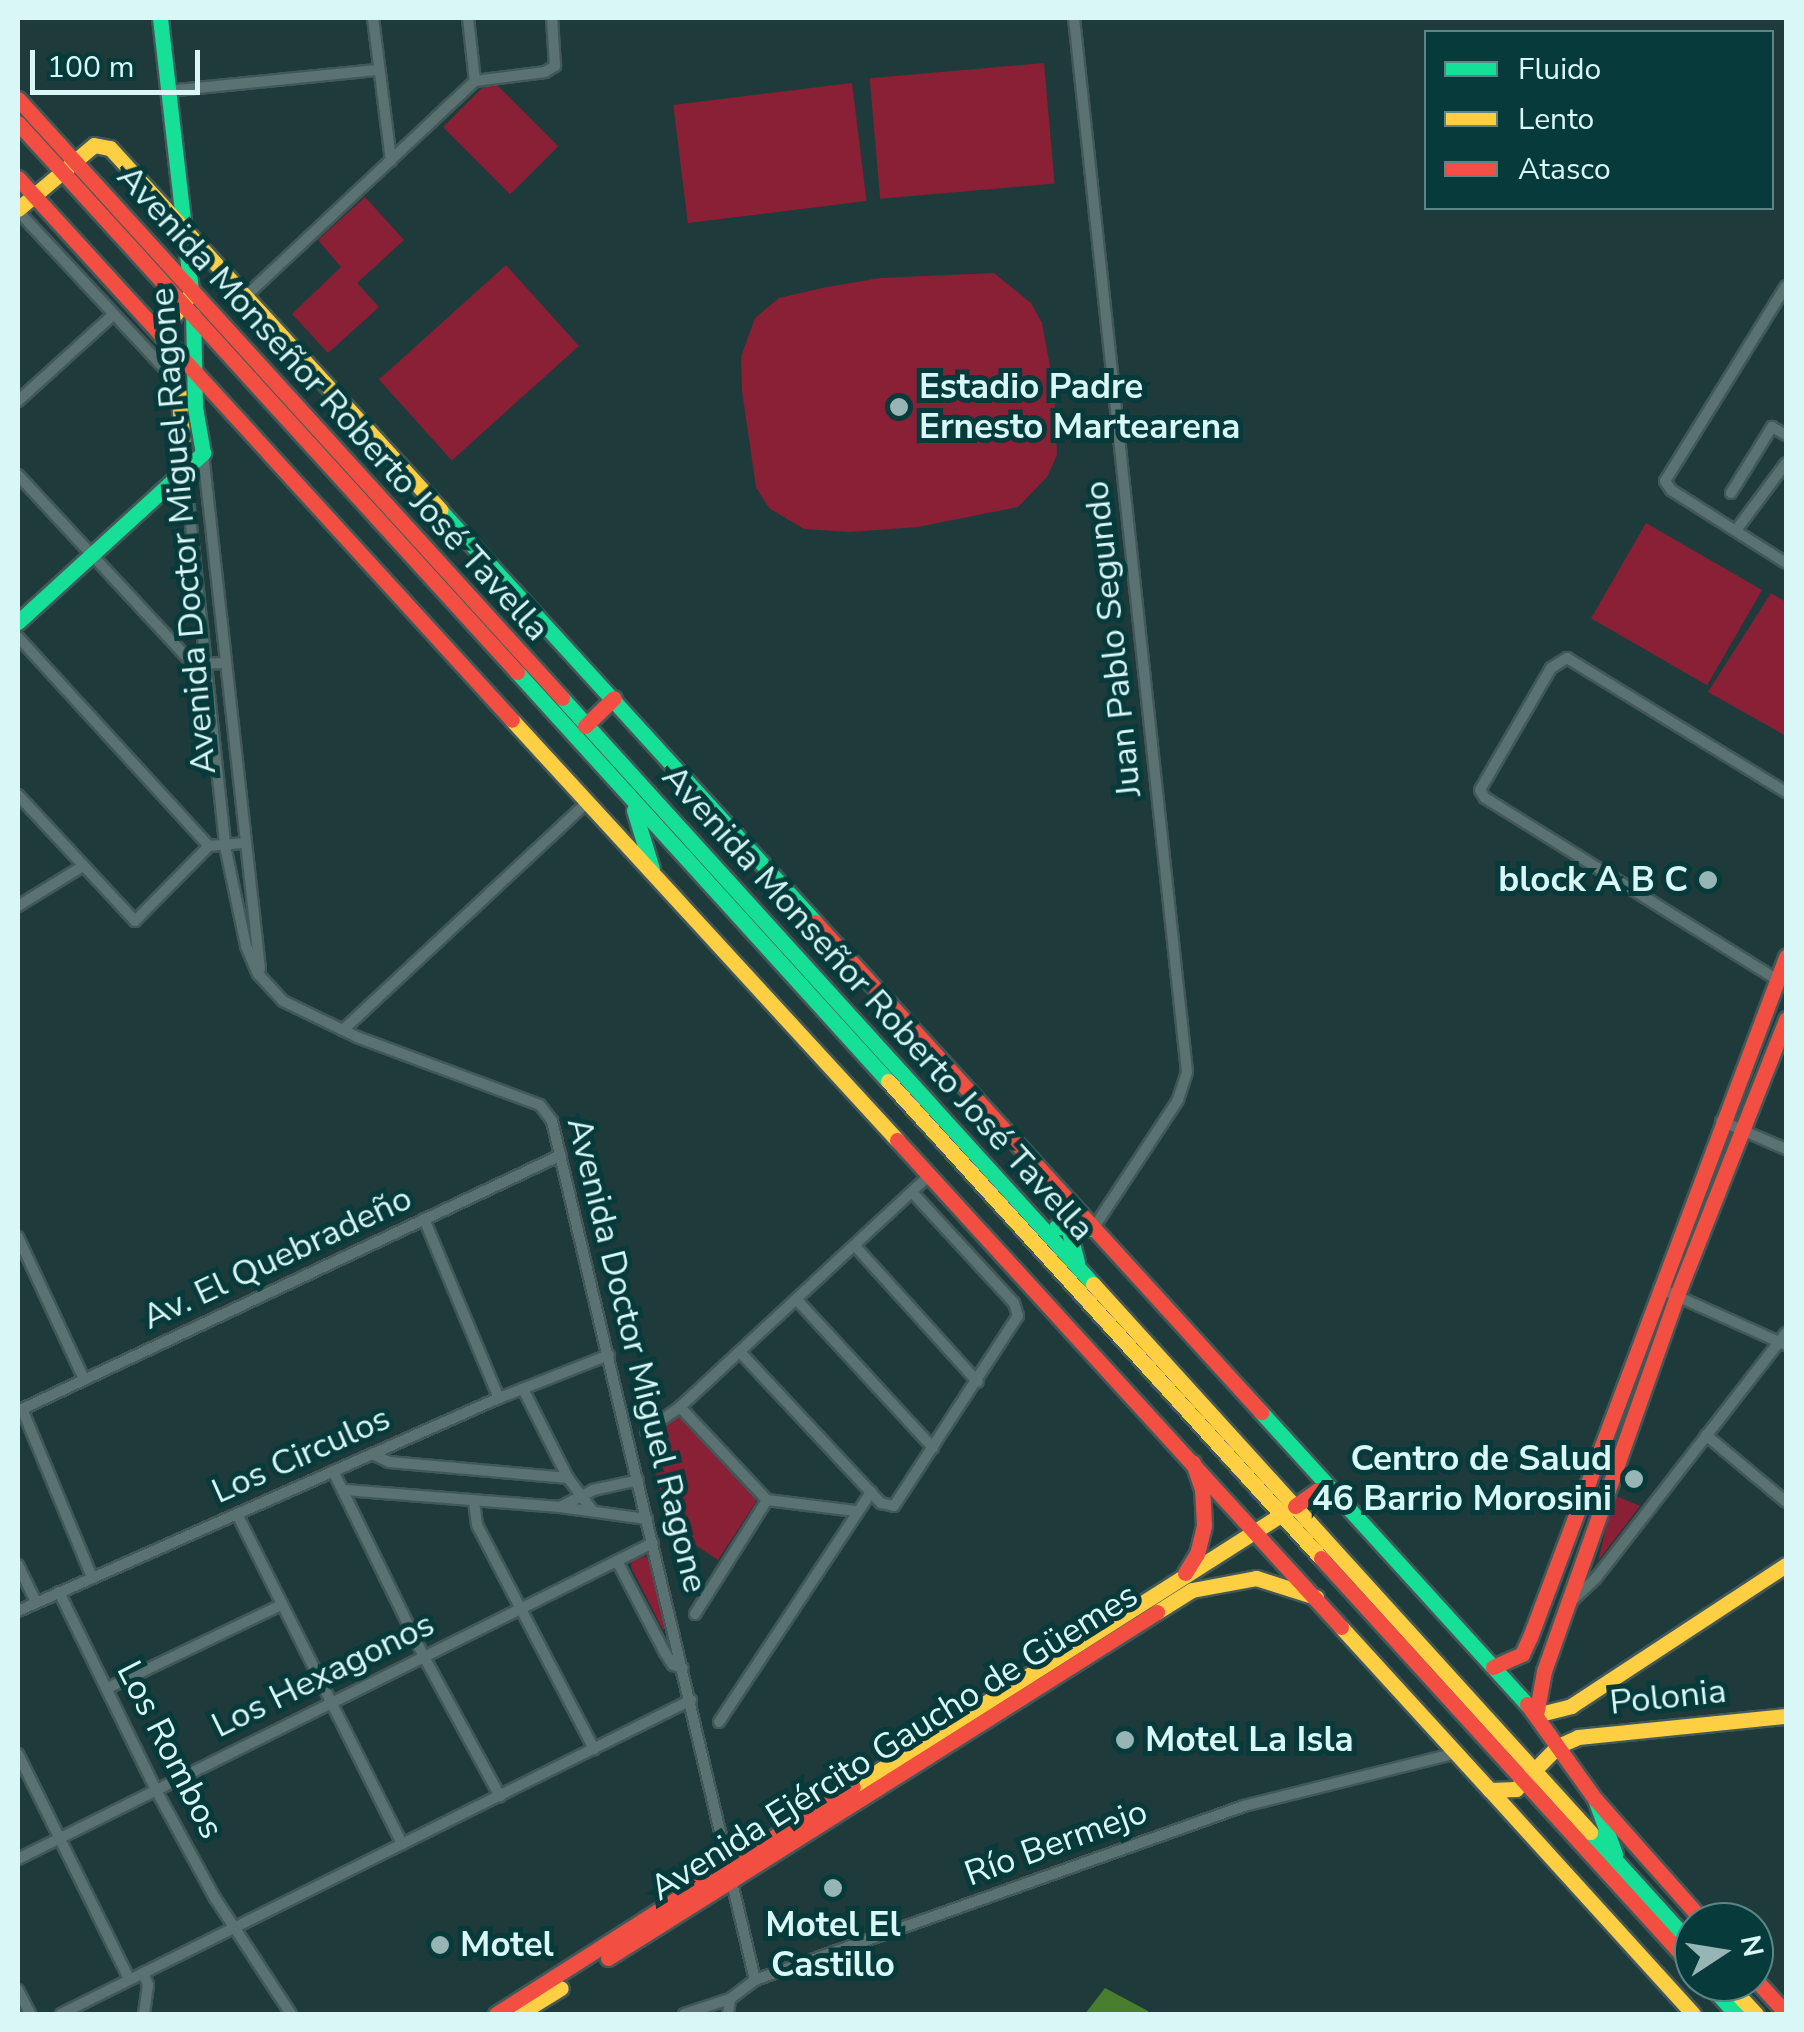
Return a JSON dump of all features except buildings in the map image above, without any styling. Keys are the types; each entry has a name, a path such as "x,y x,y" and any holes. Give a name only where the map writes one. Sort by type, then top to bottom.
{"main road":[{"name":"Avenida Doctor Miguel Ragone","path":"160,18 191,291"},
{"name":"Avenida Monseñor Roberto José Tavella","path":"18,99 67,165 189,312 632,803 1289,1511 1530,1778 1674,1945"},
{"name":"Avenida Monseñor Roberto José Tavella","path":"18,123 67,165 191,291 1079,1269 1289,1511"},
{"path":"18,210 94,144 110,148 1536,1715 1595,1799 1686,1902"},
{"path":"150,191 170,185 175,172"},
{"path":"18,178 652,868 1693,2014"},
{"path":"153,324 189,312 191,291"},
{"name":"Avenida Doctor Miguel Ragone","path":"189,312 197,375 195,407 203,453"},
{"name":"Avenida Doctor Miguel Ragone","path":"174,350 185,468"},
{"path":"18,622 203,453"},
{"path":"585,726 614,698"},
{"path":"632,803 652,868"},
{"path":"1492,1667 1522,1654 1530,1638 1721,1120 1786,957"},
{"path":"1536,1715 1544,1672 1677,1295 1785,1027"},
{"path":"1058,1189 1079,1269"},
{"path":"1040,1226 1094,1228"},
{"path":"1182,1578 1197,1554 1204,1524 1202,1489 1193,1463"},
{"name":"Avenida Ejército Gaucho de Güemes","path":"520,2014 731,1871 1318,1490 1333,1490"},
{"path":"1536,1715 1571,1706 1786,1565"},
{"name":"Avenida Ejército Gaucho de Güemes","path":"496,2014 1192,1590 1256,1578 1316,1597"},
{"name":"Polonia","path":"1558,1746 1578,1737 1786,1716"},
{"path":"1490,1790 1505,1793 1530,1778 1558,1746"},
{"name":"Avenida Monseñor Roberto José Tavella","path":"1530,1778 1674,1925"},
{"path":"1595,1799 1619,1865"}],"street":[{"path":"373,18 391,161"},
{"path":"468,18 475,81"},
{"path":"246,296 475,81 545,72 554,66 552,18"},
{"name":"Juan Pablo Segundo","path":"1074,18 1187,1072 1178,1100 1094,1228"},
{"path":"167,91 379,70"},
{"path":"18,210 180,385"},
{"path":"1786,286 1666,482 1671,490 1786,562"},
{"path":"18,402 113,315"},
{"path":"1731,493 1772,427 1786,434"},
{"name":"Avenida Doctor Miguel Ragone","path":"203,453 263,980"},
{"path":"1737,530 1786,464"},
{"name":"Avenida Doctor Miguel Ragone","path":"185,468 225,846 246,946 263,980 283,1001 344,1030 540,1105 552,1122 754,1980"},
{"path":"18,475 194,664 225,664"},
{"path":"18,637 208,846"},
{"path":"1776,979 1485,798 1480,790 1551,668 1567,658 1786,792"},
{"path":"18,795 135,921 208,846 245,843"},
{"path":"344,1030 589,801"},
{"path":"18,906 83,866"},
{"path":"1760,1020 1785,1027"},
{"path":"1721,1120 1786,1149"},
{"name":"Av. El Quebradeño","path":"20,1410 561,1155"},
{"path":"646,1432 680,1407 930,1175"},
{"path":"740,1352 871,1492 890,1507 903,1496 1016,1321 1018,1310 913,1193"},
{"path":"424,1219 498,1398"},
{"path":"18,1237 84,1379"},
{"path":"855,1246 978,1382"},
{"path":"1567,1605 1596,1578 1784,1340 1659,1288"},
{"path":"798,1300 933,1448"},
{"name":"Los Circulos","path":"18,1611 498,1398 609,1355"},
{"path":"523,1388 568,1478 593,1511"},
{"path":"680,1407 767,1500 855,1511"},
{"path":"20,1410 92,1577"},
{"path":"1706,1434 1786,1502"},
{"path":"372,1454 389,1462 568,1478"},
{"path":"333,1472 423,1655 500,1796"},
{"path":"560,1507 580,1496 638,1480"},
{"path":"345,1490 560,1507 647,1520"},
{"path":"719,1722 871,1492"},
{"path":"695,1614 767,1500"},
{"path":"474,1501 477,1525 594,1749"},
{"path":"237,1514 402,1844"},
{"name":"Los Hexagonos","path":"18,1858 653,1543"},
{"path":"617,1562 672,1665 683,1668"},
{"path":"18,1565 36,1602"},
{"name":"Los Rombos","path":"59,1592 156,1790 234,1930 291,2014"},
{"path":"108,1688 281,1605"},
{"path":"61,2014 691,1700"},
{"name":"Río Bermejo","path":"684,2014 730,1998 754,1980 1244,1806 1432,1763 1457,1753"},
{"path":"18,1754 130,1979"},
{"path":"143,1973 148,1985 144,2014"},
{"path":"18,1990 30,2014"},
{"path":"728,2014 730,1998"}],"shaded area":[{"path":"1044,63 1055,184 880,199 870,78"},
{"path":"491,79 558,146 510,194 443,127"},
{"path":"852,83 867,201 688,223 673,105"},
{"path":"365,197 404,240 357,283 379,307 328,353 292,314 341,267 318,240"},
{"path":"506,265 579,346 452,460 379,379"},
{"name":"Estadio Padre Ernesto Martearena","path":"994,273 1031,303 1042,323 1054,388 1057,455 1047,477 1018,507 918,527 850,532 804,529 769,508 756,487 742,391 741,357 755,318 779,298 827,287 880,278"},
{"path":"1646,523 1762,590 1707,685 1591,618"},
{"path":"1771,593 1786,602 1786,736 1708,692"},
{"path":"682,1414 755,1495 756,1502 718,1560 688,1540 676,1559 648,1438"},
{"path":"1614,1495 1640,1506 1598,1561"},
{"path":"648,1556 666,1628 663,1630 631,1567 632,1560"},
{"path":"1105,1988 1148,2011 1149,2014 1085,2014"}],"traffic: fast":[{"path":"160,18 191,292"},
{"path":"18,622 203,453 195,407 193,315"},
{"path":"440,510 815,922"},
{"path":"517,672 888,1081"},
{"path":"562,698 1093,1284"},
{"path":"634,810 652,869"},
{"path":"1058,1189 1077,1262"},
{"path":"1056,1227 1093,1229"},
{"path":"1261,1412 1527,1704"},
{"path":"1595,1799 1615,1854"},
{"path":"1590,1832 1674,1925"},
{"path":"1725,2002 1736,2014"}],"traffic: slow":[{"path":"18,209 94,145 110,148 440,510"},
{"path":"153,325 170,321 188,297"},
{"path":"175,353 185,469"},
{"path":"512,720 897,1140"},
{"path":"888,1081 1321,1558"},
{"path":"1093,1284 1590,1832"},
{"path":"853,1787 1290,1509"},
{"path":"1536,1715 1571,1706 1786,1565"},
{"path":"1157,1612 1192,1590 1256,1578 1316,1597"},
{"path":"1341,1627 1490,1790 1516,1789 1558,1746 1578,1737 1786,1716"},
{"path":"1490,1790 1693,2014"},
{"path":"519,2014 561,1988"},
{"path":"1745,2002 1756,2014"}],"traffic: jam":[{"path":"18,99 562,698"},
{"path":"18,123 517,672"},
{"path":"18,178 512,720"},
{"path":"585,726 614,698"},
{"path":"815,922 1261,1412"},
{"path":"1493,1667 1522,1654 1530,1637 1786,957"},
{"path":"1536,1715 1544,1671 1677,1295 1786,1019"},
{"path":"897,1140 1341,1627"},
{"path":"1185,1573 1197,1554 1204,1525 1202,1489 1193,1463"},
{"path":"1295,1506 1318,1490 1333,1490"},
{"path":"1321,1558 1674,1946"},
{"path":"608,1958 1157,1612"},
{"path":"1527,1704 1595,1799 1686,1902"},
{"path":"496,2014 853,1787"},
{"path":"1774,2000 1786,2013"}],"place":[{"name":"Estadio Padre Ernesto Martearena","path":"899,407"},
{"name":"block A B C","path":"1708,880"},
{"name":"Centro de Salud 46 Barrio Morosini","path":"1634,1479"},
{"name":"Motel La Isla","path":"1125,1740"},
{"name":"Motel El Castillo","path":"833,1888"},
{"name":"Motel","path":"440,1945"}]}
